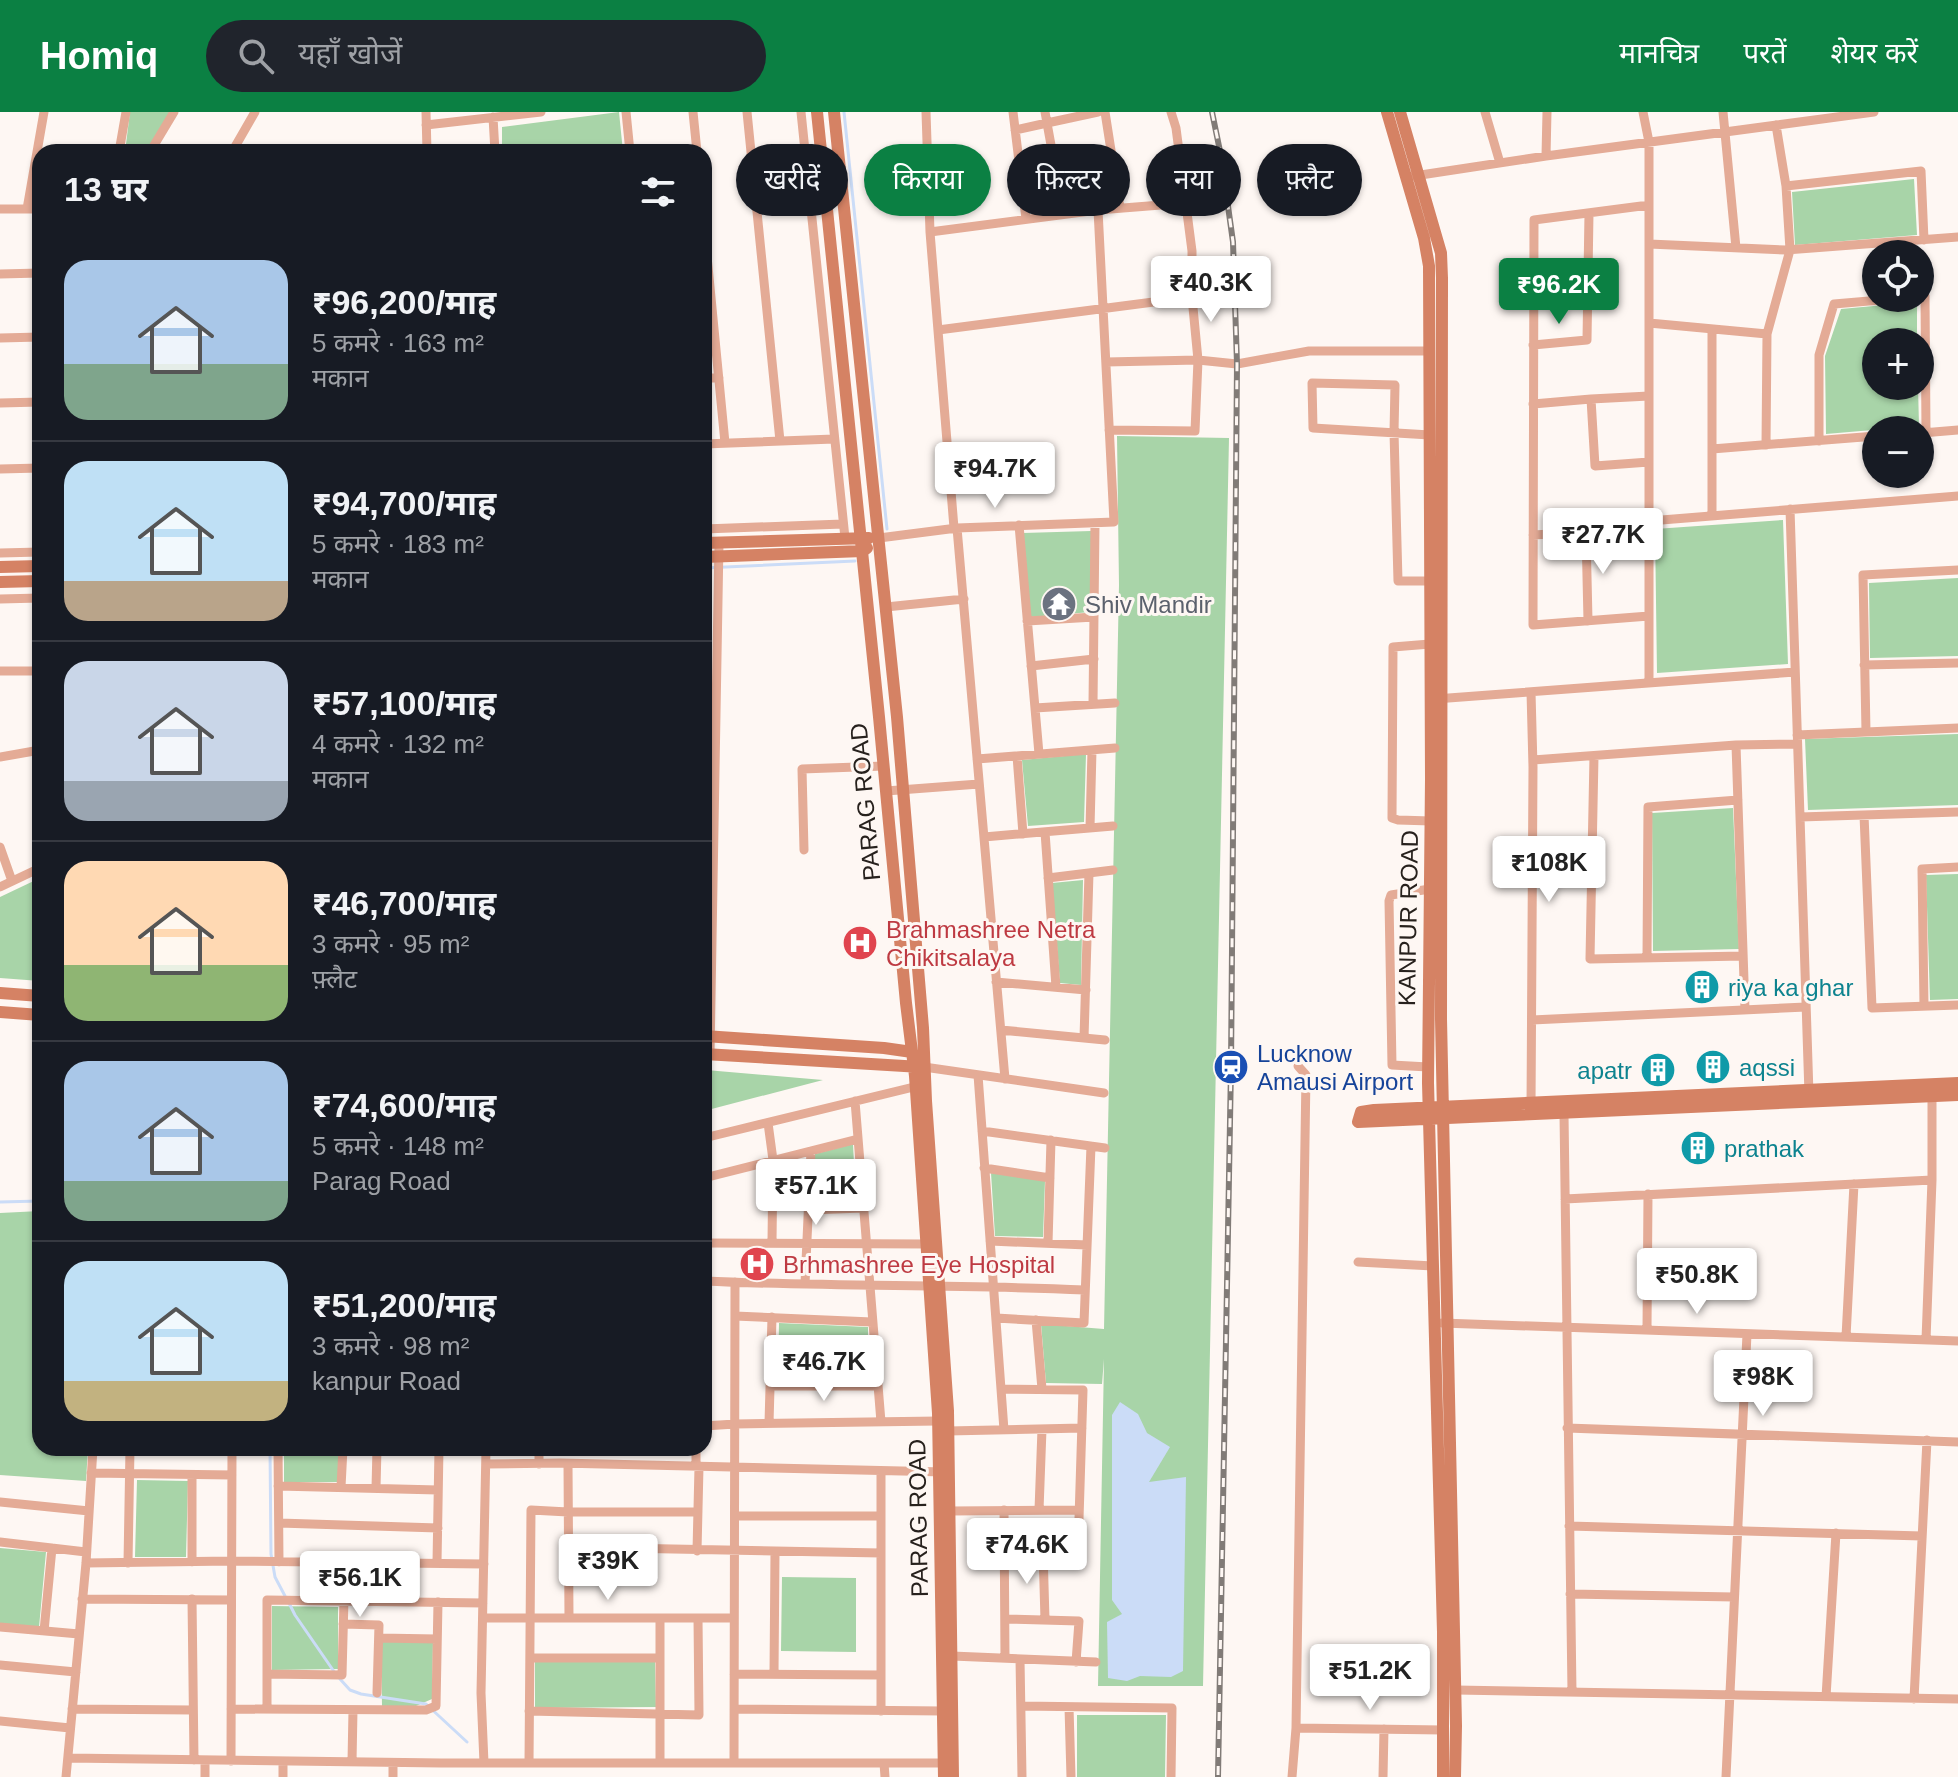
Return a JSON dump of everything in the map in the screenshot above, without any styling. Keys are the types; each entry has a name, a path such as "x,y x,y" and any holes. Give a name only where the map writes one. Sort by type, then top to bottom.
{"street":[{"path":"38,144 44,112"},
{"path":"120,144 126,112"},
{"path":"155,144 174,112"},
{"path":"237,144 255,112"},
{"path":"426,112 427,144"},
{"path":"426,125 541,112"},
{"path":"626,112 629,144"},
{"path":"693,112 696,144"},
{"path":"747,112 780,441"},
{"path":"801,112 844,531"},
{"name":"PARAG ROAD","path":"817,112 912,1052"},
{"name":"PARAG ROAD","path":"834,112 886,607 923,1028 919,1067 927,1244 934,1286 938,1421 950,1511 952,1656 948,1763 944,1777"},
{"path":"926,112 930,232 938,330 1005,1079"},
{"path":"1013,112 1026,219"},
{"path":"1045,112 1051,144"},
{"path":"1015,130 1098,112"},
{"path":"1105,112 1110,144"},
{"path":"1171,112 1178,144"},
{"name":"KANPUR ROAD","path":"1387,112 1412,176 1429,266 1430,435 1436,455 1430,581 1430,644 1436,699 1428,1067 1443,1632 1443,1777"},
{"path":"1400,112 1412,176 1441,253 1442,278 1436,455 1436,699 1456,1690 1455,1777"},
{"path":"1485,112 1500,163"},
{"path":"1546,156 1547,112"},
{"path":"1643,112 1649,142 1649,683"},
{"path":"1723,112 1736,248"},
{"path":"1412,176 1874,112"},
{"path":"493,117 495,144"},
{"path":"1766,445 1767,334 1790,250 1786,186 1776,125"},
{"path":"1786,186 1921,171 1924,240 1958,237"},
{"path":"27,209 32,180"},
{"path":"1649,205 1534,220 1533,625 1649,616"},
{"path":"0,209 32,209"},
{"path":"1533,345 1587,340 1589,213"},
{"path":"930,232 1052,216"},
{"path":"712,529 844,531 861,537 879,538 956,528 1114,522 1098,216"},
{"path":"1109,430 1195,431 1198,360 1188,216"},
{"path":"1649,244 1790,250 1862,245"},
{"path":"0,274 32,273"},
{"path":"938,330 1192,297"},
{"path":"1819,441 1819,355 1834,304 1862,302"},
{"path":"1923,416 1925,312"},
{"path":"1649,323 1767,334"},
{"path":"1712,329 1712,516"},
{"path":"0,338 32,337"},
{"path":"712,337 725,443"},
{"path":"1106,362 1198,360 1237,364 1309,351 1429,351"},
{"path":"712,378 719,378"},
{"path":"1430,435 1394,432 1313,428 1312,383 1395,385 1394,432 1398,581 1430,581"},
{"path":"1533,404 1649,396"},
{"path":"1591,399 1595,466 1649,462"},
{"path":"0,403 32,402"},
{"path":"1934,431 1958,430"},
{"path":"1712,449 1862,437"},
{"path":"712,444 834,439"},
{"path":"0,469 32,468"},
{"path":"1649,521 1958,496"},
{"path":"1790,509 1809,1096"},
{"path":"1093,704 1095,523"},
{"path":"1019,525 1039,754"},
{"path":"712,553 844,531"},
{"path":"1533,535 1586,532 1588,621"},
{"path":"712,547 719,550 863,551 879,538"},
{"path":"712,834 719,550"},
{"path":"0,553 32,552"},
{"path":"0,567 32,566"},
{"path":"1866,732 1863,575 1958,570"},
{"path":"0,582 32,581"},
{"path":"0,599 32,598"},
{"path":"886,607 964,599"},
{"path":"1027,621 1094,617"},
{"path":"1430,644 1393,647 1392,818 1431,821"},
{"path":"1031,666 1094,659"},
{"path":"1864,665 1958,663"},
{"path":"0,671 32,671"},
{"path":"1436,699 1795,672"},
{"path":"1531,692 1531,1109"},
{"path":"1035,708 1115,703"},
{"path":"1533,760 1866,732 1958,728"},
{"path":"1736,745 1745,1010"},
{"path":"977,759 1115,748"},
{"path":"1090,828 1092,750"},
{"path":"0,757 32,751"},
{"path":"1017,756 1023,834"},
{"path":"1594,756 1590,959 1743,956"},
{"path":"804,850 802,769 884,766"},
{"path":"886,791 979,784"},
{"path":"1647,958 1648,807 1738,800"},
{"path":"1800,817 1958,812"},
{"path":"1864,815 1872,1008 1958,1005"},
{"path":"984,837 1113,826"},
{"path":"1045,832 1056,987"},
{"path":"0,847 12,881"},
{"path":"1924,1006 1922,869 1958,867"},
{"path":"1048,878 1113,870"},
{"path":"0,887 32,872"},
{"path":"1084,1038 1089,873"},
{"path":"1428,1067 1392,1065 1389,901 1391,895 1430,889"},
{"path":"996,982 1086,990"},
{"path":"0,993 32,995"},
{"path":"1532,1020 1806,1007"},
{"path":"0,1012 32,1014"},
{"path":"1001,1030 1105,1040"},
{"path":"712,1036 912,1052 919,1067"},
{"path":"712,1054 919,1067 1104,1093"},
{"path":"1292,1777 1296,1728 1306,1075 1298,1066"},
{"path":"978,1075 1004,1430"},
{"path":"1531,1109 1564,1114 1958,1083"},
{"path":"712,1136 920,1086"},
{"name":"PARAG ROAD","path":"920,1086 948,1431 944,1472 943,1711 948,1763 953,1777"},
{"path":"1429,1114 1809,1096 1958,1095"},
{"path":"1926,1340 1932,1096"},
{"path":"855,1101 881,1422"},
{"path":"1564,1114 1572,1692"},
{"path":"768,1123 773,1160 772,1242"},
{"path":"982,1131 1105,1148"},
{"path":"712,1176 858,1139"},
{"path":"1048,1243 1051,1140"},
{"path":"996,1318 1084,1323 1091,1146"},
{"path":"805,1284 811,1151"},
{"path":"984,1168 1050,1178"},
{"path":"1565,1199 1932,1180"},
{"path":"1846,1337 1854,1184"},
{"path":"1647,1330 1648,1194"},
{"path":"809,1210 863,1208"},
{"path":"990,1241 1087,1245"},
{"path":"712,1243 927,1244"},
{"path":"1358,1262 1433,1266"},
{"path":"712,1281 1085,1290"},
{"path":"734,1763 735,1282"},
{"path":"735,1316 872,1322"},
{"path":"769,1423 772,1317"},
{"path":"1036,1320 1042,1389"},
{"path":"1434,1323 1958,1341"},
{"path":"1726,1777 1747,1334"},
{"path":"770,1386 878,1386"},
{"path":"1001,1389 1083,1390 1078,1551 1004,1550"},
{"path":"712,1425 938,1421"},
{"path":"948,1431 1082,1428"},
{"path":"1567,1428 1958,1442"},
{"path":"1039,1510 1042,1429"},
{"path":"1914,1699 1927,1440"},
{"path":"66,1777 92,1456"},
{"path":"128,1563 130,1456"},
{"path":"231,1761 232,1456"},
{"path":"274,1562 279,1523 278,1456"},
{"path":"341,1487 343,1456"},
{"path":"376,1488 377,1456"},
{"path":"437,1563 439,1456"},
{"path":"484,1763 481,1693 486,1456"},
{"path":"539,1456 539,1464"},
{"path":"697,1456 697,1551"},
{"path":"486,1464 944,1472"},
{"path":"568,1464 569,1618"},
{"path":"881,1471 881,1711"},
{"path":"91,1473 232,1475"},
{"path":"192,1475 192,1562"},
{"path":"278,1486 438,1490"},
{"path":"0,1502 89,1511"},
{"path":"529,1763 531,1510 698,1512"},
{"path":"1004,1510 1005,1658"},
{"path":"950,1511 1079,1510"},
{"path":"735,1516 881,1516"},
{"path":"279,1523 438,1528"},
{"path":"1569,1526 1922,1536"},
{"path":"1826,1697 1836,1533"},
{"path":"0,1542 52,1548 86,1558 128,1563 484,1564"},
{"path":"569,1547 881,1553"},
{"path":"44,1631 52,1548"},
{"path":"1043,1550 1045,1620"},
{"path":"774,1674 775,1552"},
{"path":"267,1674 337,1675 345,1562"},
{"path":"1570,1594 1734,1597"},
{"path":"82,1599 231,1600"},
{"path":"192,1599 193,1710 199,1760 205,1777"},
{"path":"267,1709 267,1600 483,1603"},
{"path":"231,1709 431,1708 438,1602"},
{"path":"483,1618 734,1618"},
{"path":"660,1618 660,1763"},
{"path":"529,1711 699,1715 698,1618"},
{"path":"1005,1619 1079,1621 1076,1662"},
{"path":"343,1624 379,1625 377,1693"},
{"path":"0,1627 79,1634"},
{"path":"379,1638 437,1639"},
{"path":"952,1656 1096,1662"},
{"path":"530,1658 660,1658"},
{"path":"1020,1659 1022,1777"},
{"path":"0,1665 76,1672"},
{"path":"734,1674 881,1675"},
{"path":"1456,1690 1958,1699"},
{"path":"1021,1706 1172,1708 1171,1777"},
{"path":"1069,1707 1071,1777"},
{"path":"72,1709 193,1710"},
{"path":"734,1709 943,1711"},
{"path":"352,1762 353,1710"},
{"path":"0,1721 70,1728"},
{"path":"1296,1728 1443,1730"},
{"path":"1383,1777 1384,1729"},
{"path":"68,1758 393,1763 948,1763"},
{"path":"283,1762 283,1777"},
{"path":"393,1763 393,1777"},
{"path":"585,1763 585,1777"},
{"path":"722,1777 723,1763"},
{"path":"884,1763 885,1777"}],"green space":[{"path":"130,112 174,112 155,144 126,144"},
{"path":"619,112 622,144 502,144 502,127"},
{"path":"1914,179 1917,235 1795,245 1792,192"},
{"path":"1862,307 1862,312 1917,312 1917,328 1862,328 1862,400 1918,400 1919,416 1862,416 1862,431 1826,434 1825,356 1841,309"},
{"path":"1117,436 1229,438 1203,1686 1098,1686 1104,1359 1102,1384 1046,1383 1041,1324 1104,1329 1119,585"},
{"path":"1783,520 1788,664 1657,673 1655,529"},
{"path":"1091,531 1091,612 1030,617 1023,533"},
{"path":"1958,578 1958,656 1870,658 1869,583"},
{"path":"1958,734 1958,805 1808,810 1805,739"},
{"path":"1086,754 1084,822 1028,826 1022,760"},
{"path":"1733,808 1739,949 1653,951 1652,813"},
{"path":"1958,874 1958,999 1930,1000 1926,875"},
{"path":"1083,880 1081,985 1060,983 1052,883"},
{"path":"32,882 32,980 0,978 0,897"},
{"path":"712,1071 823,1080 712,1109"},
{"path":"853,1144 856,1203 813,1201 815,1154"},
{"path":"991,1173 1045,1181 1043,1237 995,1236"},
{"path":"32,1211 32,1456 88,1456 86,1481 0,1475 0,1213"},
{"path":"779,1323 868,1327 868,1380 778,1382"},
{"path":"284,1456 339,1456 339,1482 284,1482"},
{"path":"137,1480 188,1481 186,1557 135,1557"},
{"path":"0,1548 46,1552 39,1627 0,1624"},
{"path":"782,1577 856,1578 856,1652 781,1651"},
{"path":"272,1606 338,1607 338,1669 272,1670"},
{"path":"381,1640 433,1641 432,1699 416,1706 382,1706"},
{"path":"655,1661 656,1707 535,1708 535,1662"},
{"path":"1077,1715 1166,1715 1165,1777 1077,1777"}],"water":[{"path":"1120,1402 1138,1414 1147,1433 1170,1447 1149,1482 1186,1477 1183,1671 1171,1677 1140,1676 1127,1681 1108,1678 1107,1622 1122,1614 1112,1600 1112,1415"}],"waterway":[{"path":"844,112 887,529"},
{"path":"712,568 855,561"},
{"path":"0,1202 32,1201"},
{"path":"270,1456 271,1554 275,1577 285,1596"},
{"path":"289,1603 335,1673"},
{"path":"340,1679 350,1690 361,1694 426,1704 467,1742"}],"railway":[{"path":"1212,112 1233,242 1237,364 1231,1067 1218,1777"}],"place":[{"name":"Shiv Mandir","path":"1059,604"},
{"name":"Brahmashree Netra Chikitsalaya","path":"860,943"},
{"name":"riya ka ghar","path":"1702,987"},
{"name":"Lucknow Amausi Airport","path":"1231,1067"},
{"name":"aqssi","path":"1713,1067"},
{"name":"apatr","path":"1658,1070"},
{"name":"prathak","path":"1698,1148"},
{"name":"Brhmashree Eye Hospital","path":"757,1264"}]}
